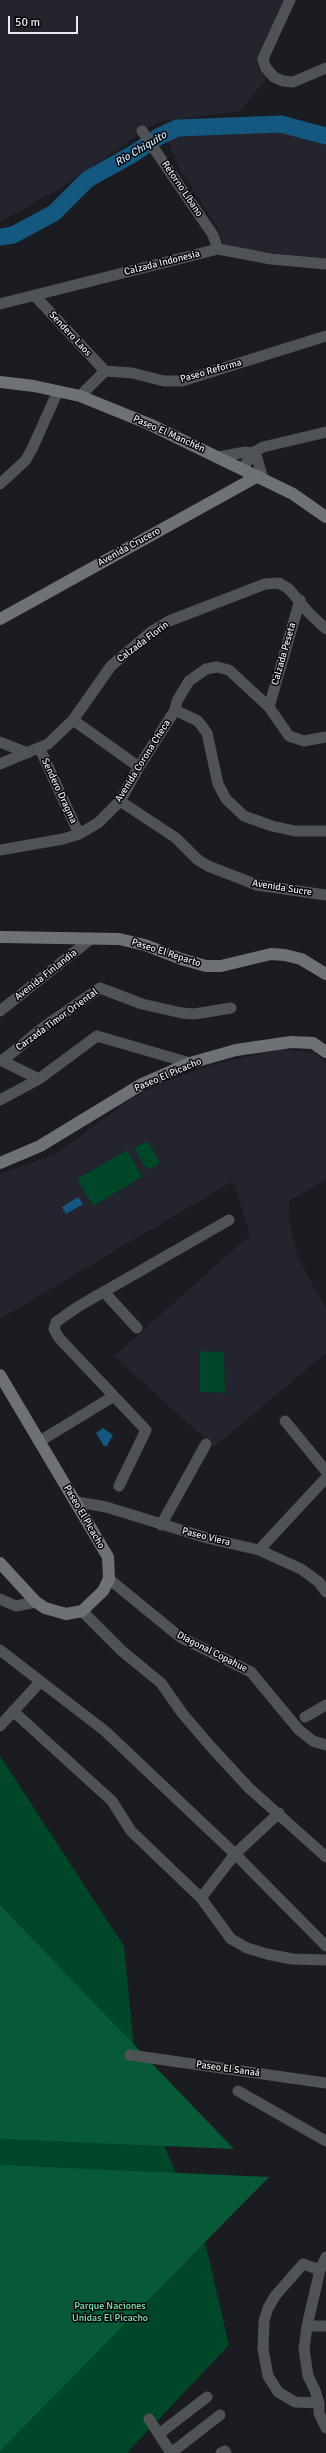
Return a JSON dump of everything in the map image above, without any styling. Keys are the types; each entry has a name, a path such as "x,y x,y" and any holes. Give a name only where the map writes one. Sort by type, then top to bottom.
{"street":[{"path":"290,0 263,60 266,68 274,77 284,81 293,82 326,68"},
{"name":"Retorno Líbano","path":"142,131 212,234 218,249"},
{"name":"Calzada Indonesia","path":"0,304 218,249 271,259 326,264"},
{"name":"Sendero Laos","path":"35,296 105,371"},
{"name":"Paseo Reforma","path":"105,371 132,373 164,381 182,381 326,336"},
{"path":"80,396 105,371"},
{"name":"Paseo El Manchén","path":"0,382 80,396 149,424 294,494 326,517"},
{"path":"0,484 24,461 32,449 58,391"},
{"path":"243,469 252,453 263,447 326,432"},
{"path":"219,457 245,452 252,453 257,458 261,478"},
{"name":"Avenida Crucero","path":"0,619 261,478"},
{"name":"Calzada Florín","path":"0,764 40,749 48,744 73,720 111,666 169,621 265,584 279,583 289,589 300,600 309,613 326,629"},
{"name":"Calzada Peseta","path":"269,707 300,600"},
{"name":"Avenida Corona Checa","path":"0,850 79,834 98,824 120,801 139,767 175,710 177,701 189,681 206,669 217,667 229,670 269,707 289,736 304,741 326,737"},
{"path":"175,710 198,722 207,733 218,784 226,799 244,816 272,826 295,831 326,831"},
{"path":"73,720 139,767"},
{"path":"0,742 28,753"},
{"name":"Sendero Dragma","path":"40,749 79,834"},
{"name":"Avenida Sucre","path":"120,801 176,838 198,860 208,866 257,885 326,895"},
{"name":"Paseo El Reparto","path":"0,937 119,939 145,945 181,959 206,966 221,966 271,954 285,955 301,959 326,974"},
{"name":"Avenida Finlandia","path":"0,1011 92,938"},
{"name":"Carzada Timor Oriental","path":"1,1060 45,1026 100,988 142,1004 182,1013 209,1012 231,1008"},
{"path":"0,1100 39,1080 97,1036 190,1063"},
{"name":"Paseo El Picacho","path":"0,1163 40,1146 142,1084 190,1063 236,1050 291,1042 313,1043 326,1052"},
{"path":"1,1060 39,1080"},
{"path":"119,1486 146,1430 59,1338 54,1329 56,1322 79,1306 229,1220"},
{"path":"104,1292 137,1328"},
{"name":"Paseo El Picacho","path":"0,1375 77,1502 108,1557 109,1579"},
{"path":"40,1441 114,1396"},
{"path":"285,1421 326,1472"},
{"path":"161,1525 206,1444"},
{"path":"259,1550 326,1478"},
{"name":"Paseo Viera","path":"77,1502 106,1507 161,1525 259,1550 301,1569 319,1582 326,1592"},
{"path":"0,1563 36,1602 56,1613 66,1614 82,1611 103,1591 109,1579"},
{"name":"Diagonal Copahue","path":"109,1579 180,1637 250,1672 300,1730 313,1741 326,1745"},
{"path":"0,1599 16,1606 36,1602"},
{"path":"82,1611 122,1651 161,1683 182,1713 249,1788 279,1813 326,1857"},
{"path":"0,1650 105,1731 236,1854 326,1946"},
{"path":"0,1726 40,1682"},
{"path":"305,1717 326,1705"},
{"path":"13,1711 112,1801 131,1830 201,1898 231,1939 247,1948 292,1959 326,1960"},
{"path":"201,1898 236,1854 279,1813"},
{"name":"Paseo El Sanaá","path":"130,2055 326,2083"},
{"path":"238,2091 326,2141"},
{"path":"323,2401 315,2390 308,2376 304,2349 307,2326 320,2270 326,2258"},
{"path":"320,2270 303,2264 275,2296 268,2308 264,2321 263,2349 268,2376 278,2392 295,2402 323,2401"},
{"path":"307,2326 326,2326"},
{"path":"159,2434 207,2397"},
{"path":"323,2401 319,2413 326,2428"},
{"path":"149,2419 171,2453 220,2414"}],"shaded area":[{"path":"0,0 285,0 259,56 267,78 240,111 157,122 56,191 0,222"},
{"path":"280,131 326,145 326,260 224,246 218,229 180,170 166,136"},
{"path":"282,1049 314,1053 326,1063 326,1180 290,1200 289,1220 298,1258 326,1309 326,1353 214,1447 114,1356 250,1235 233,1181 0,1319 0,1174 56,1154 135,1096 165,1082 211,1065"}],"green space":[{"path":"148,1141 160,1163 147,1170 134,1148"},
{"path":"127,1150 142,1177 93,1206 77,1179"},
{"path":"200,1351 224,1352 225,1393 200,1392"},
{"name":"Parque Naciones Unidas El Picacho","path":"0,1756 124,1946 137,2079 206,2246 229,2345 127,2453 0,2453"},
{"path":"0,1905 234,2149 0,2139"},
{"path":"0,2165 269,2177 0,2451"}],"water":[{"path":"78,1197 83,1204 66,1214 62,1207"},
{"path":"103,1428 113,1435 107,1446 104,1446 96,1433"}],"waterway":[{"name":"Río Chiquito","path":"0,237 13,235 54,213 88,179 133,154 158,137 177,128 281,124 326,136"}]}
